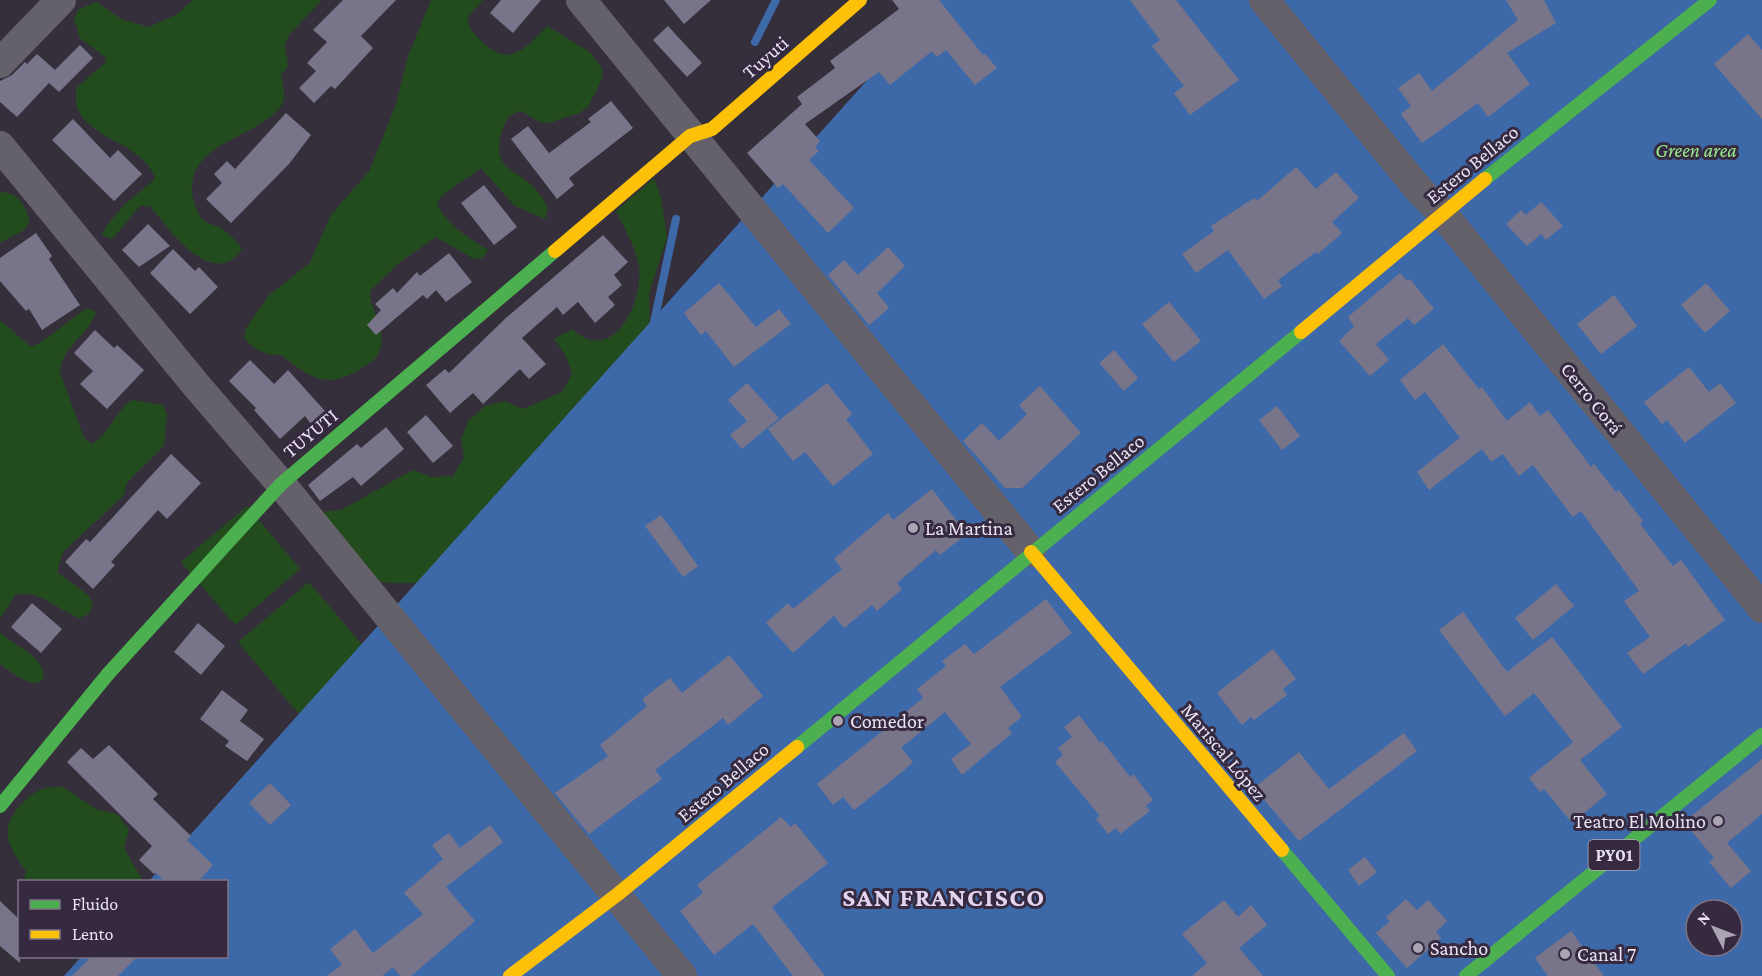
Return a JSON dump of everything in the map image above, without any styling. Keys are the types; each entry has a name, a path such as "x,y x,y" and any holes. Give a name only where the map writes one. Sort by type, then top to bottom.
{"main road":[{"name":"Tuyuti","path":"690,136 711,129 860,0"},
{"name":"Estero Bellaco","path":"510,976 618,894 1031,552 1274,355 1442,213 1710,0"},
{"name":"TUYUTI","path":"0,806 108,674 280,484 690,136"},
{"name":"Mariscal López","path":"1031,552 1388,976"},
{"name":"PY01","path":"1467,976 1762,735"}],"street":[{"path":"0,63 61,0"},
{"path":"581,0 1031,552"},
{"name":"Cerro Corá","path":"1264,0 1420,191 1442,213 1762,608"},
{"path":"0,146 618,894 682,976"}],"green space":[{"path":"193,0 322,0 289,35 285,45 288,66 281,75 284,95 281,106 270,117 212,151 201,162 194,176 192,193 200,216 206,222 226,231 242,249 231,260 218,264 205,260 180,242 150,206 140,206 112,239 102,235 107,225 125,204 155,179 148,165 137,155 94,128 83,118 76,104 77,87 106,62 105,57 80,38 74,19 78,10 96,2 121,19 149,27 177,14"},
{"path":"431,0 483,0 468,17 469,27 491,49 508,55 526,47 547,26 590,52 602,68 602,79 588,107 579,113 549,123 539,122 522,111 512,114 503,128 499,143 503,162 540,195 548,210 545,219 515,206 481,168 444,194 437,203 446,218 458,230 488,250 482,259 472,258 436,237 400,262 370,291 381,338 378,355 352,374 330,380 321,379 302,370 281,355 256,349 244,338 246,328 269,295 310,263 330,216 370,170 396,104 408,56"},
{"path":"654,178 661,198 667,237 649,294 650,335 427,583 388,583 348,575 320,512 341,510 413,470 432,477 453,476 464,458 461,439 469,420 485,406 505,401 523,409 562,392 572,374 566,356 554,339 572,329 587,339 600,340 611,336 620,328 634,304 638,291 639,267 633,245 616,211"},
{"path":"0,192 12,194 20,201 24,206 29,223 24,230 0,243"},
{"path":"88,308 96,312 88,328 65,355 60,372 84,438 92,444 98,440 132,400 163,405 167,415 164,446 132,477 126,485 124,495 63,552 57,572 88,595 93,604 90,613 80,618 41,597 24,594 15,595 0,619 0,320 31,347"},
{"path":"247,506 300,569 235,625 181,562"},
{"path":"309,582 391,679 320,739 238,642"},
{"path":"0,632 34,657 39,663 44,678 36,684 17,676 0,664"},
{"path":"63,787 96,809 117,814 129,829 124,848 142,880 24,880 26,871 13,852 8,838 9,824 16,810 28,798 40,790"}],"water":[{"path":"939,0 1762,0 1762,976 64,976 80,958 228,958 228,880 150,880"}],"building":[{"path":"343,0 396,0 361,36 373,48 335,89 331,86 314,103 299,88 316,71 307,63 327,42 313,30"},
{"path":"501,0 541,0 513,33 490,13"},
{"path":"664,0 711,0 684,24"},
{"path":"892,0 939,0 983,55 985,54 997,68 975,85 946,50 937,57 932,51 890,85 879,72 805,124 820,141 815,147 819,151 809,160 854,208 828,233 783,184 778,188 747,153 802,104 797,97 835,68 830,61 899,9"},
{"path":"1130,0 1176,0 1239,80 1190,115 1174,93 1184,86 1152,46 1160,40"},
{"path":"1506,0 1544,0 1556,23 1507,53 1530,84 1488,117 1478,103 1422,143 1401,114 1411,106 1398,88 1419,73 1432,91 1518,20"},
{"path":"668,26 702,63 687,77 653,40"},
{"path":"1748,34 1762,50 1762,119 1714,64"},
{"path":"80,45 93,58 59,92 49,83 17,117 0,102 0,81 12,75 25,62 27,64 37,54 55,70"},
{"path":"611,101 633,128 569,178 574,185 557,199 511,139 528,126 549,153 591,122 588,119"},
{"path":"286,113 311,135 289,164 231,223 206,199 222,183 214,174 227,161 235,169"},
{"path":"73,119 110,158 118,150 142,174 114,201 52,140"},
{"path":"1296,167 1316,189 1336,172 1359,198 1332,222 1342,233 1318,254 1316,252 1278,280 1282,286 1264,299 1228,250 1196,273 1182,254 1214,231 1211,226 1254,198 1257,201"},
{"path":"484,185 517,227 494,245 461,203"},
{"path":"1541,202 1563,226 1546,240 1541,234 1527,246 1506,224 1521,210 1526,215"},
{"path":"148,224 170,246 139,267 122,250"},
{"path":"36,233 52,256 49,259 80,305 42,330 29,309 26,311 0,281 0,258"},
{"path":"603,235 628,262 614,275 622,285 608,297 615,305 595,323 578,302 563,315 557,307 522,338 546,364 529,379 520,369 483,404 473,393 450,413 426,385 445,369 449,373 507,317"},
{"path":"888,247 905,266 877,293 889,308 869,325 828,275 844,260 858,275"},
{"path":"173,249 195,271 199,267 218,287 190,314 150,273"},
{"path":"449,253 472,282 446,302 436,290 427,299 423,295 376,335 367,325 381,310 375,304 393,288 397,293 417,272 420,276"},
{"path":"1400,273 1407,281 1410,279 1434,309 1414,325 1408,318 1376,344 1389,360 1370,376 1339,341 1354,326 1348,317"},
{"path":"719,283 756,327 779,309 791,324 734,367 706,331 701,335 684,313"},
{"path":"1706,283 1730,311 1705,333 1681,305"},
{"path":"1614,295 1637,326 1601,354 1577,324"},
{"path":"1169,302 1201,341 1174,362 1142,324"},
{"path":"95,330 114,348 117,345 144,370 107,409 80,384 93,371 74,353"},
{"path":"1443,344 1479,389 1482,387 1507,421 1530,402 1540,416 1548,410 1591,467 1594,464 1616,492 1619,490 1643,521 1640,524 1673,566 1681,560 1725,620 1688,647 1686,643 1643,674 1627,653 1650,637 1624,601 1639,591 1581,511 1573,517 1533,465 1519,476 1503,454 1491,462 1482,449 1429,490 1417,472 1460,438 1425,392 1415,400 1400,380"},
{"path":"1114,350 1138,378 1124,391 1099,363"},
{"path":"250,360 274,384 288,370 325,411 311,424 305,416 280,439 254,410 256,408 229,381"},
{"path":"1689,367 1709,392 1720,383 1736,403 1685,443 1667,420 1662,424 1644,402"},
{"path":"747,383 779,418 742,449 730,435 747,421 728,400"},
{"path":"827,383 852,414 846,419 873,454 833,486 805,452 793,461 768,429"},
{"path":"1040,386 1081,433 1022,488 1005,488 963,441 982,423 999,441 1027,414 1019,405"},
{"path":"1277,406 1300,436 1282,450 1259,420"},
{"path":"426,415 453,446 433,463 407,432"},
{"path":"386,427 404,449 361,486 353,477 320,501 308,485 357,444 361,448"},
{"path":"171,454 201,483 167,519 158,510 111,562 115,565 93,589 65,562 86,539 90,542"},
{"path":"932,489 967,534 940,555 936,550 897,583 902,589 877,611 872,605 844,628 834,616 793,653 766,623 788,603 793,609 842,569 834,559 888,513 893,520"},
{"path":"661,515 698,566 683,577 645,526"},
{"path":"1556,584 1574,606 1533,640 1515,618"},
{"path":"1046,599 1072,633 1000,687 1022,717 1008,728 1012,733 962,775 951,759 971,744 945,712 901,748 913,762 902,772 854,810 843,797 833,805 817,784 923,698 917,689 946,666 942,661 965,644 974,654"},
{"path":"32,603 62,629 41,653 11,627"},
{"path":"1463,612 1507,672 1552,637 1622,727 1580,760 1607,794 1572,823 1544,789 1540,792 1529,778 1573,742 1534,693 1505,716 1439,630"},
{"path":"198,623 225,646 201,675 174,652"},
{"path":"1273,649 1296,679 1283,689 1287,695 1254,720 1251,717 1242,725 1217,693"},
{"path":"729,655 763,696 728,725 723,718 655,770 662,779 589,834 555,793 608,756 600,745 647,706 642,699 670,678 682,693"},
{"path":"222,690 248,710 240,721 264,739 247,761 225,746 229,741 200,719"},
{"path":"1079,715 1100,743 1102,741 1130,777 1133,774 1153,800 1146,806 1150,811 1120,834 1116,828 1108,834 1096,819 1100,816 1055,762 1063,755 1058,748 1072,737 1064,727"},
{"path":"1404,733 1417,751 1299,841 1254,788 1299,752 1329,789"},
{"path":"109,745 158,794 153,799 191,836 187,840 213,865 200,880 164,880 139,860 152,846 67,762 81,748 93,759"},
{"path":"1762,759 1762,814 1727,843 1751,871 1731,888 1709,862 1714,858 1684,822"},
{"path":"270,783 291,805 270,825 249,803"},
{"path":"781,817 791,827 795,823 828,863 772,907 825,976 793,976 753,924 714,955 680,911 703,893 697,885"},
{"path":"490,825 503,842 446,887 475,921 411,976 400,976 393,967 382,976 326,976 342,965 330,949 355,929 373,953 423,914 404,893 443,859 432,845 449,833 460,848"},
{"path":"1365,857 1377,872 1359,886 1348,870"},
{"path":"1406,899 1417,910 1428,900 1447,921 1436,932 1441,938 1407,968 1376,933 1390,921 1386,917"},
{"path":"1224,900 1238,917 1251,905 1267,925 1239,948 1263,976 1192,976 1207,963 1182,934"},
{"path":"0,901 18,918 20,963 0,946"},
{"path":"1571,931 1604,976 1548,976 1535,958"},
{"path":"90,958 136,958 118,976 72,976"}],"waterway":[{"path":"755,42 776,0"},
{"path":"653,327 676,219"}],"traffic: fast":[{"path":"1485,179 1710,0"},
{"path":"0,806 108,674 281,484 555,251"},
{"path":"797,747 1301,332"},
{"path":"1466,976 1762,735"},
{"path":"1282,850 1388,976"}],"traffic: slow":[{"path":"555,251 690,136 712,129 860,0"},
{"path":"1301,332 1485,179"},
{"path":"1031,552 1282,850"},
{"path":"510,976 618,894 797,747"}],"place":[{"name":"La Martina","path":"913,528"},
{"name":"Comedor","path":"838,721"},
{"name":"Teatro El Molino","path":"1718,821"},
{"name":"Sancho","path":"1418,948"},
{"name":"Canal 7","path":"1565,954"}],"district":[{"name":"SAN FRANCISCO","path":"944,897"}],"park label":[{"name":"Green area","path":"1696,150"}]}
